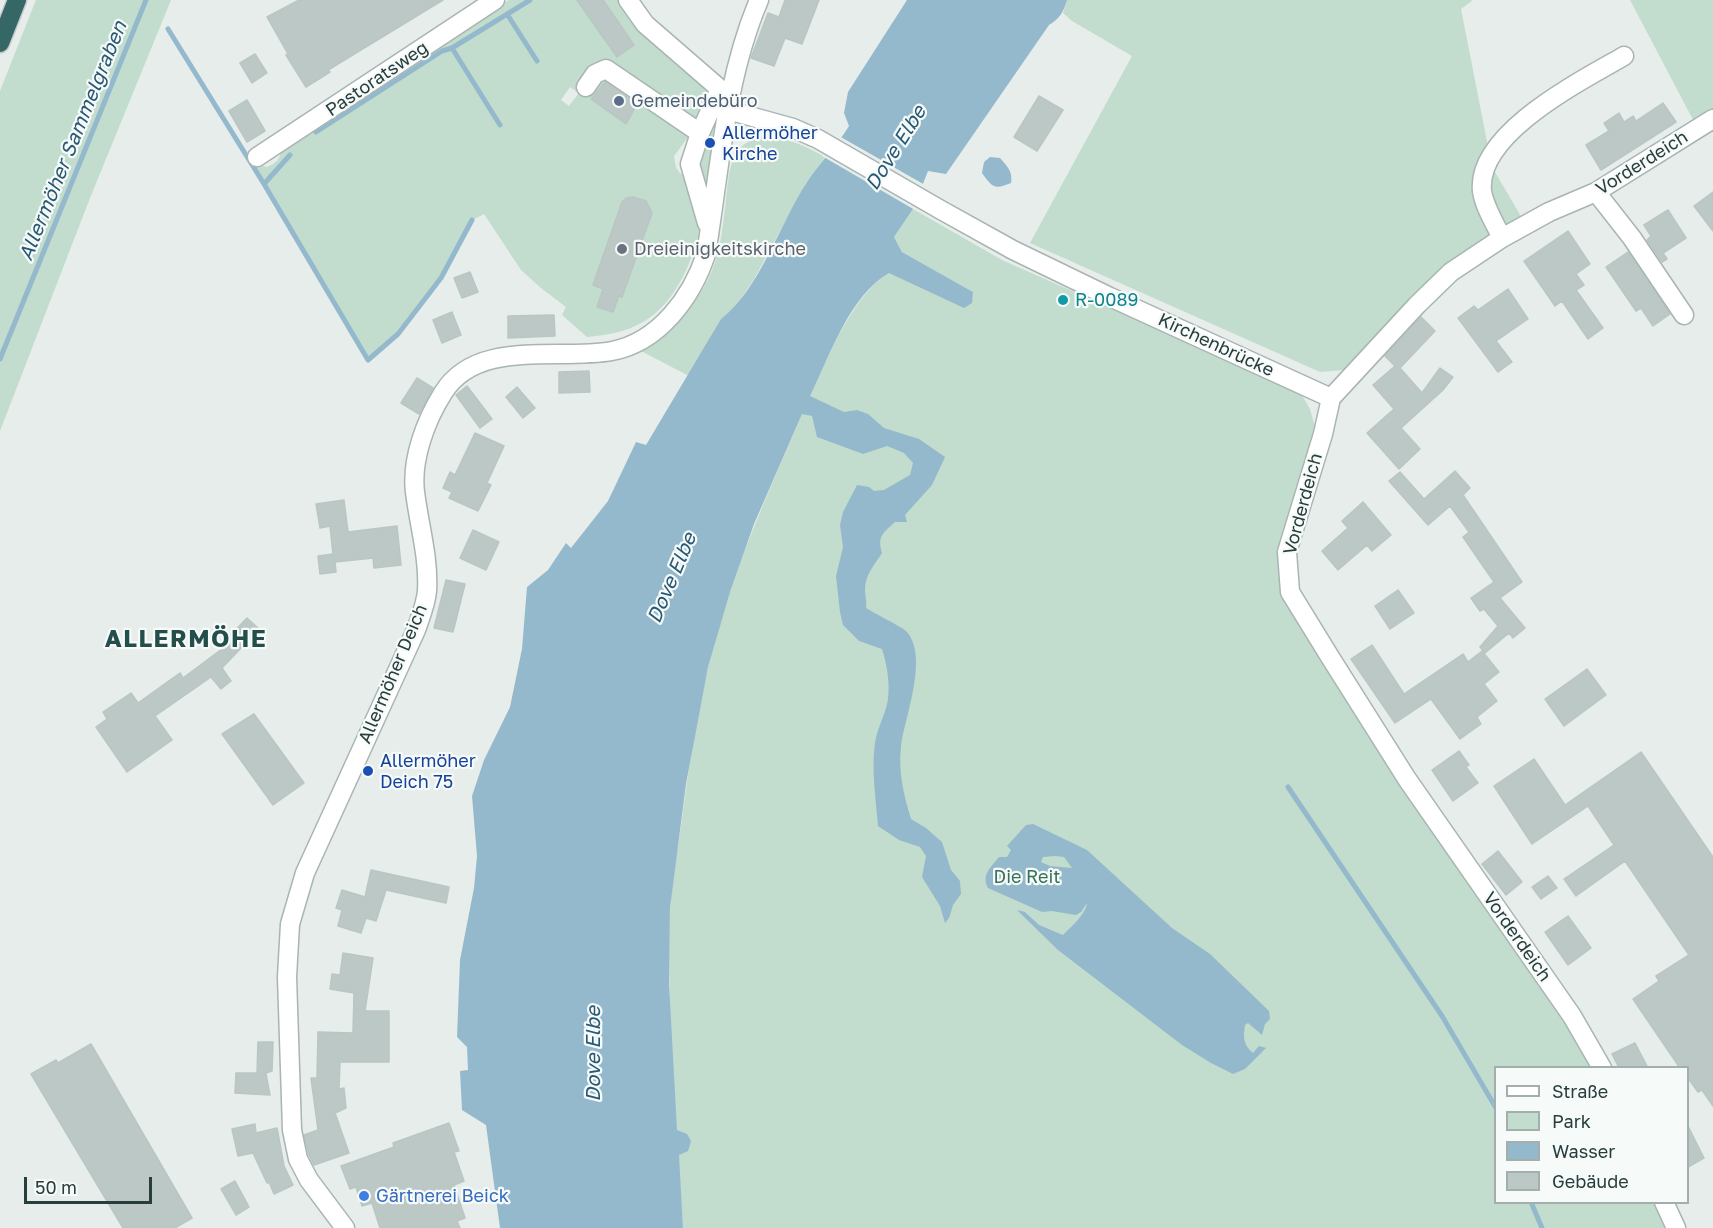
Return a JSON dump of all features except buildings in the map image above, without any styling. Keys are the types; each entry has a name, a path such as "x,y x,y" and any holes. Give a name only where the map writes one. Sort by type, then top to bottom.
{"highway":[{"path":"0,43 17,0"}],"street":[{"name":"Pastoratsweg","path":"257,157 495,0"},
{"path":"628,0 645,24 726,97 700,133 690,164 710,231"},
{"name":"Allermöher Deich","path":"345,1228 309,1180 298,1159 292,1130 287,977 290,924 305,873 416,630 427,594 428,569 415,491 415,471 425,430 443,392 455,377 466,369 484,360 514,356 612,351 632,345 660,327 684,300 700,272 706,254 726,97 759,0"},
{"path":"1502,238 1482,191 1488,161 1509,133 1543,103 1624,56"},
{"path":"586,87 595,74 606,69 700,133"},
{"name":"Kirchenbrücke","path":"726,97 818,139 1013,250 1110,297 1332,398"},
{"name":"Vorderdeich","path":"1601,1066 1572,1016 1407,779 1290,592 1287,552 1332,398 1384,339 1451,272 1502,238 1549,212 1596,192 1713,119"},
{"path":"1596,192 1632,238 1684,315"},
{"path":"1664,1204 1676,1228"}],"green space":[{"path":"36,0 171,0 90,198 0,431 0,91"},
{"path":"509,0 620,0 710,91 694,129 674,156 677,169 692,186 700,220 700,229 689,263 678,285 659,310 635,326 605,335 587,337 562,315 566,307 521,270 484,214 472,220 441,278 398,334 368,363 249,161 257,157 263,166 267,167 279,159 282,145","holes":["570,87 579,93 569,106 561,100"]},
{"path":"1067,0 1473,0 1461,9 1492,167 1522,218 1447,266 1343,370 1320,372 1030,243 1132,56 1072,21 1063,13"},
{"path":"1630,0 1713,0 1713,124 1700,133"},
{"path":"716,110 705,198 698,170 703,138"},
{"path":"765,136 796,143 825,157 806,183 753,281 733,310 721,319 689,376 641,351 682,316 705,285 714,264 723,228 732,162 744,145 753,139"},
{"name":"Die Reit","path":"913,209 1002,260 1300,392 1310,409 1315,427 1305,464 1282,593 1566,1022 1591,1066 1494,1066 1494,1204 1658,1204 1670,1228 683,1228 671,1030 670,911 689,766 708,667 736,574 759,514 824,364 847,320 860,301 874,284 889,272 973,292 902,252 894,237"}],"water":[{"name":"Dove Elbe","path":"907,0 1067,0 1061,15 1049,25 946,174 928,171 913,209 894,237 902,252 973,292 972,303 964,308 889,273 875,283 852,311 810,396 844,412 857,410 868,414 884,428 919,439 945,457 932,485 905,515 907,522 895,522 882,535 880,543 882,553 869,574 865,592 866,608 906,631 913,642 916,671 901,747 902,784 911,819 942,842 951,870 960,881 961,894 945,923 940,906 922,877 926,856 920,847 899,840 878,826 874,753 876,737 888,699 887,667 882,649 859,641 843,625 840,612 836,576 843,547 840,525 843,512 857,485 869,487 874,491 884,490 910,475 913,463 904,453 887,446 863,454 817,437 812,416 802,414 754,524 730,592 708,667 686,784 670,908 669,983 677,1130 687,1134 691,1141 688,1151 679,1155 683,1228 500,1228 486,1125 462,1110 460,1071 468,1070 467,1047 457,1037 460,960 474,888 477,856 472,796 484,760 510,707 522,649 527,587 548,570 566,543 571,548 608,501 636,442 646,445 721,319 747,291 797,198 849,126 844,113 848,92"},
{"path":"990,157 1000,158 1005,164 1011,173 1011,183 997,187 988,181 982,173 984,162"},
{"path":"1033,824 1087,850 1172,928 1210,954 1269,1011 1270,1019 1265,1024 1262,1035 1248,1023 1245,1025 1244,1040 1247,1047 1253,1053 1259,1046 1266,1048 1245,1069 1233,1074 1182,1045 1058,950 1017,910 1025,912 1039,925 1063,935 1081,916 1087,903 1076,915 1052,911 1042,912 988,888 986,875 988,871 999,857 1007,857 1011,850 1007,846 1026,825","holes":["1043,857 1064,857 1072,868 1050,866 1041,862"]}],"pier":[{"path":"839,136 925,185 915,210 822,156"}],"waterway":[{"name":"Allermöher Sammelgraben","path":"0,359 146,0"},
{"path":"316,132 442,51 452,48 530,0"},
{"path":"507,14 537,61"},
{"path":"168,29 264,184"},
{"path":"452,48 500,125"},
{"path":"290,155 264,184 368,360 398,334 441,278 472,220"},
{"path":"1288,787 1442,1016 1494,1105"},
{"path":"1532,1204 1542,1228"}],"place":[{"name":"Gemeindebüro","path":"619,101"},
{"name":"Allermöher Kirche","path":"710,143"},
{"name":"Dreieinigkeitskirche","path":"622,249"},
{"name":"R-0089","path":"1063,300"},
{"name":"Allermöher Deich 75","path":"368,771"},
{"name":"Gärtnerei Beick","path":"364,1196"}],"district":[{"name":"ALLERMÖHE","path":"186,639"}]}
